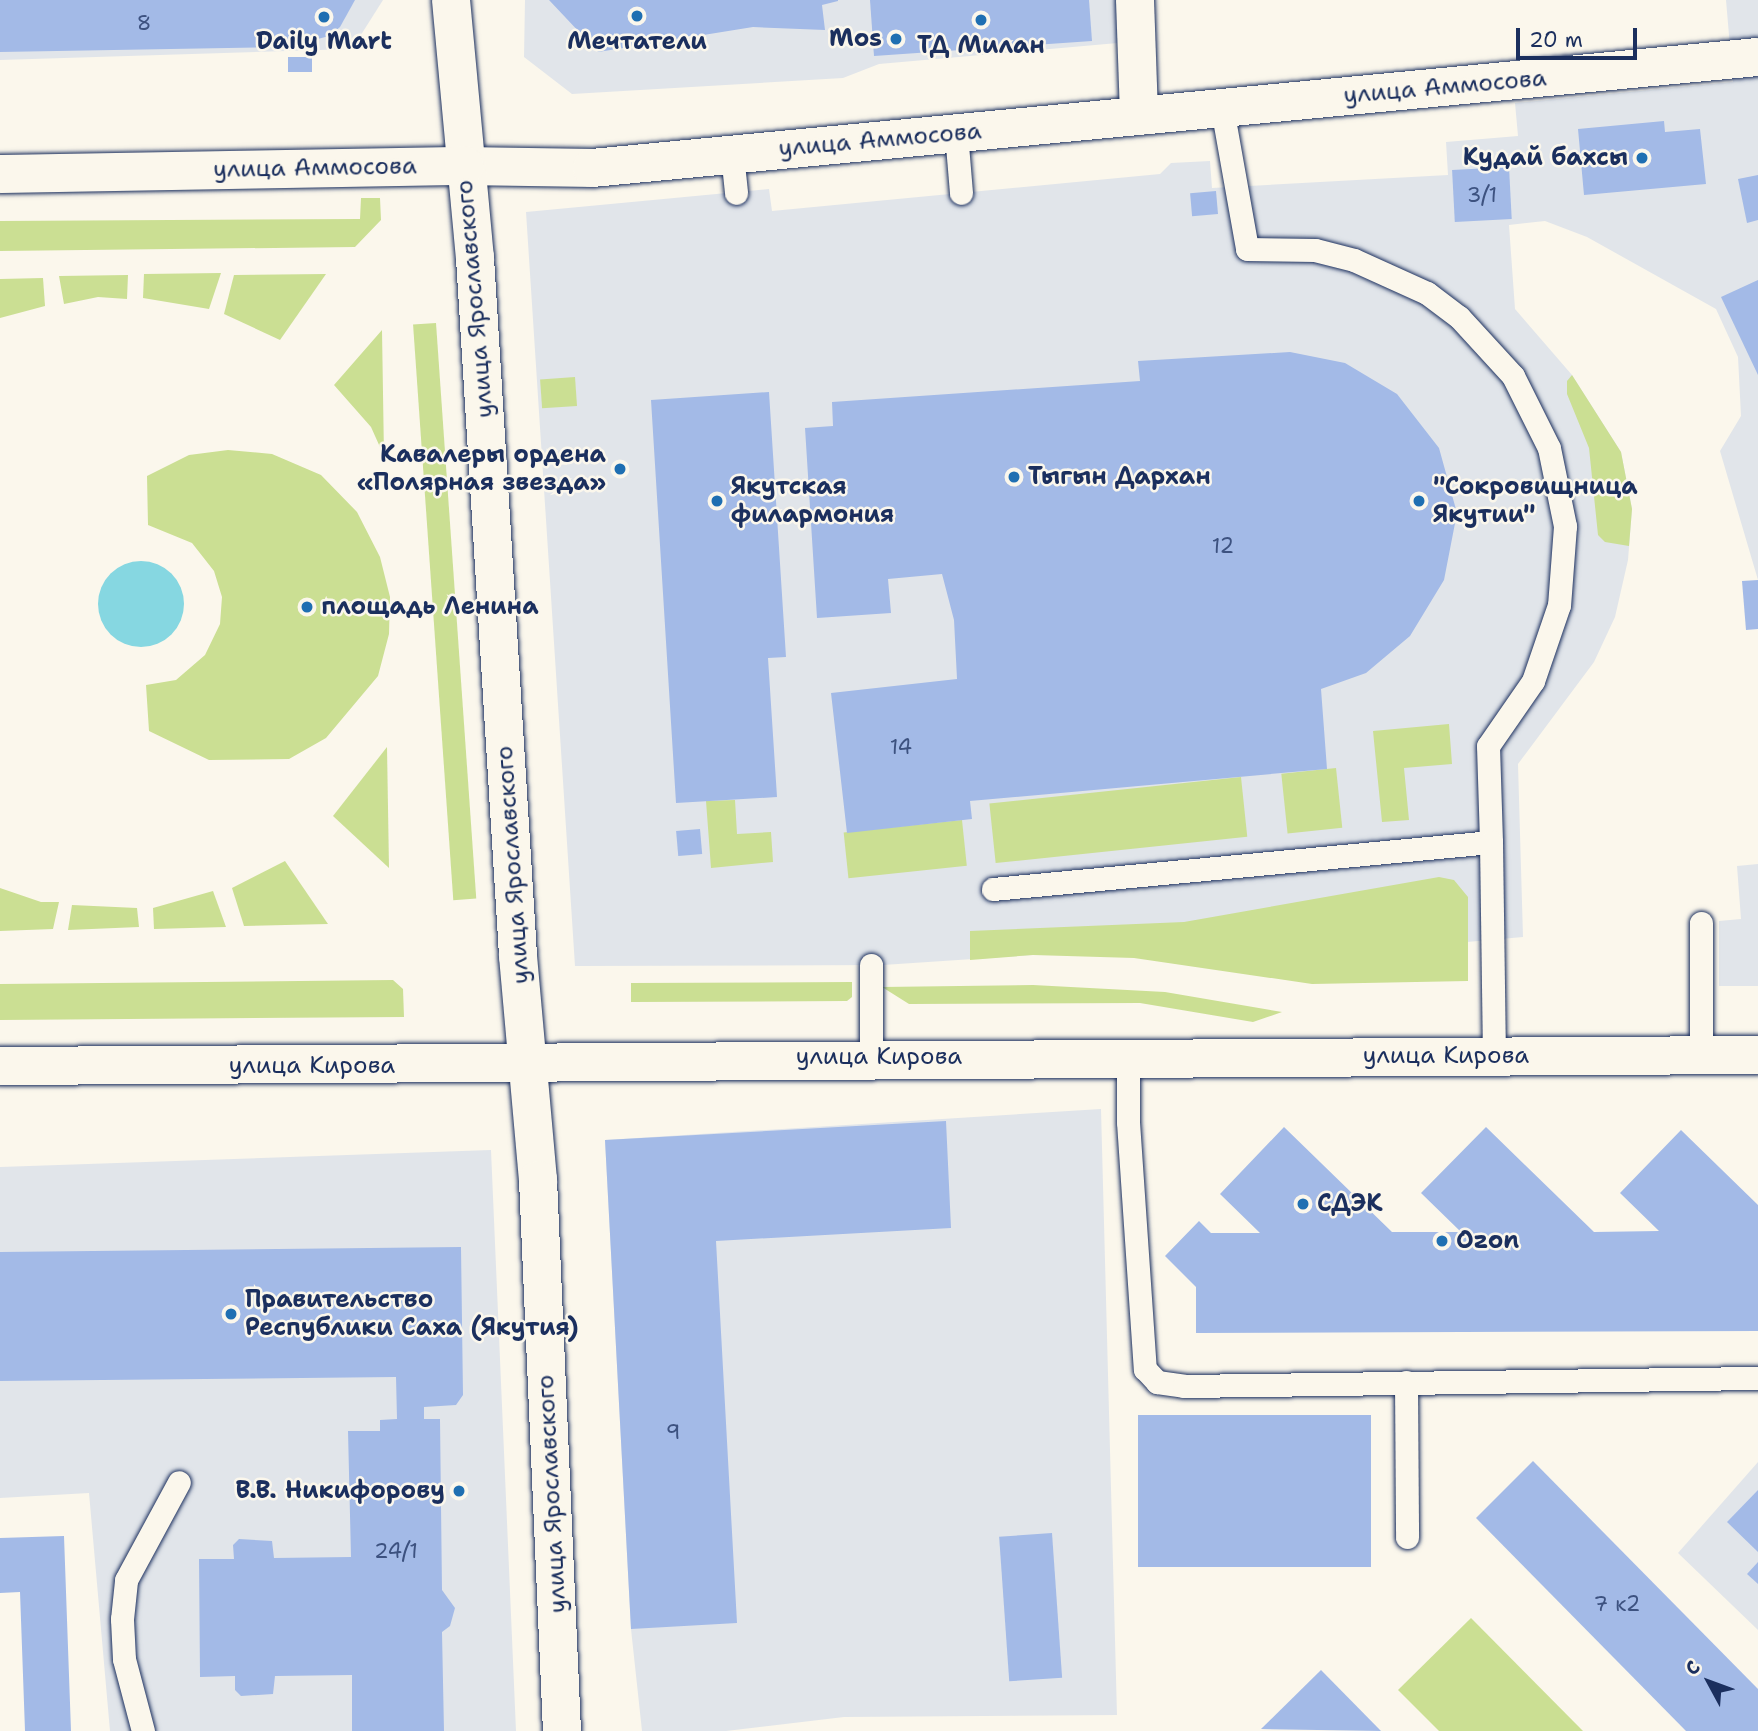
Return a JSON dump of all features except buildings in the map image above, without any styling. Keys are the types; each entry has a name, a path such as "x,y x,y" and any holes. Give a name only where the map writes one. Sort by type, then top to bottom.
{"street":[{"name":"улица Ярославского","path":"451,0 475,258 539,1194 562,1731"},
{"path":"1135,0 1139,116"},
{"name":"улица Аммосова","path":"0,174 465,166 592,168 1758,57"},
{"name":"улица Кирова","path":"0,1066 528,1063 871,1057 1758,1055"}],"lane":[{"path":"1222,108 1247,250 1315,250 1354,260 1427,293 1459,317 1505,366 1534,411 1549,448 1565,526 1559,605 1533,681 1488,746 1494,1056"},
{"path":"956,133 961,193"},
{"path":"732,154 736,192"},
{"path":"993,889 1491,842"},
{"path":"1701,923 1701,1056"},
{"path":"871,965 871,1057"},
{"path":"1128,1057 1128,1122 1145,1369 1157,1382 1184,1386 1758,1378"},
{"path":"1406,1382 1407,1537"},
{"path":"143,1731 124,1659 122,1619 126,1580 179,1482"}],"shaded area":[{"path":"0,0 383,0 352,49 0,60"},
{"path":"525,0 1125,0 1129,42 879,64 843,78 572,94 524,57"},
{"path":"1726,0 1758,0 1758,580 1720,451 1741,416 1738,357 1716,309 1587,237 1545,221 1509,225 1515,309 1572,375 1621,452 1632,509 1628,560 1615,617 1594,662 1518,764 1523,937 1377,950 1375,932 883,965 575,966 526,212 769,189 772,211 1160,174 1171,163 1210,161 1212,188 1448,175 1446,142 1518,136 1515,103 1733,82"},
{"path":"1758,864 1758,986 1719,986 1719,921 1741,919 1737,866"},
{"path":"1101,1109 1117,1715 844,1717 726,1731 642,1731 631,1629 605,1140"},
{"path":"491,1150 516,1731 110,1731 89,1493 0,1498 0,1167"},
{"path":"1758,1462 1758,1630 1678,1553"}],"green space":[{"path":"361,198 380,198 381,220 355,247 0,251 0,221 360,219"},
{"path":"221,273 209,309 143,298 144,274"},
{"path":"326,274 280,340 224,314 234,275"},
{"path":"128,275 127,299 98,297 64,304 59,276"},
{"path":"43,278 45,306 0,318 0,279"},
{"path":"436,323 476,899 453,900 413,325"},
{"path":"382,330 384,456 371,427 334,385"},
{"path":"1572,375 1621,452 1632,509 1629,546 1605,542 1598,535 1589,448 1567,394 1567,381"},
{"path":"575,377 577,406 542,408 540,379"},
{"path":"228,450 272,454 321,475 357,512 380,557 390,597 389,634 378,676 326,738 289,759 209,760 149,731 146,685 176,680 205,655 220,624 222,597 214,571 192,543 148,525 147,476 189,455"},
{"path":"1449,724 1452,764 1404,768 1409,820 1382,822 1373,731"},
{"path":"387,747 389,868 333,816"},
{"path":"1336,768 1342,828 1288,833 1281,774"},
{"path":"1241,777 1247,837 996,863 989,803"},
{"path":"735,800 737,834 771,832 773,862 711,868 706,801"},
{"path":"962,820 967,866 848,878 844,832"},
{"path":"285,861 328,924 244,926 232,888"},
{"path":"1439,877 1454,880 1468,897 1468,981 1312,984 1134,958 1033,955 970,960 970,931 1184,922"},
{"path":"0,888 41,902 59,902 53,929 0,931"},
{"path":"213,891 226,927 154,929 153,908"},
{"path":"72,905 137,908 139,927 68,930"},
{"path":"393,980 403,989 404,1017 0,1020 0,984"},
{"path":"852,982 852,997 847,1001 631,1002 631,983"},
{"path":"1033,985 1165,992 1282,1012 1253,1022 1140,1003 909,1004 882,987"},
{"path":"1471,1618 1583,1731 1439,1731 1398,1690"}],"water":[{"path":"141,561 165,568 177,580 184,604 177,628 165,640 141,647 117,640 105,628 98,604 105,580 117,568"}],"place":[{"name":"Мечтатели","path":"637,16"},
{"name":"Daily Mart","path":"324,17"},
{"name":"ТД Милан","path":"981,20"},
{"name":"Mos","path":"896,39"},
{"name":"Кудай бахсы","path":"1642,158"},
{"name":"Кавалеры ордена «Полярная звезда»","path":"620,469"},
{"name":"Тыгын Дархан","path":"1014,477"},
{"name":"Якутская филармония","path":"717,501"},
{"name":"\"Сокровищница Якутии\"","path":"1419,501"},
{"name":"площадь Ленина","path":"307,607"},
{"name":"СДЭК","path":"1303,1204"},
{"name":"Ozon","path":"1442,1241"},
{"name":"Правительство Республики Саха (Якутия)","path":"231,1314"},
{"name":"В.В. Никифорову","path":"459,1491"}]}
